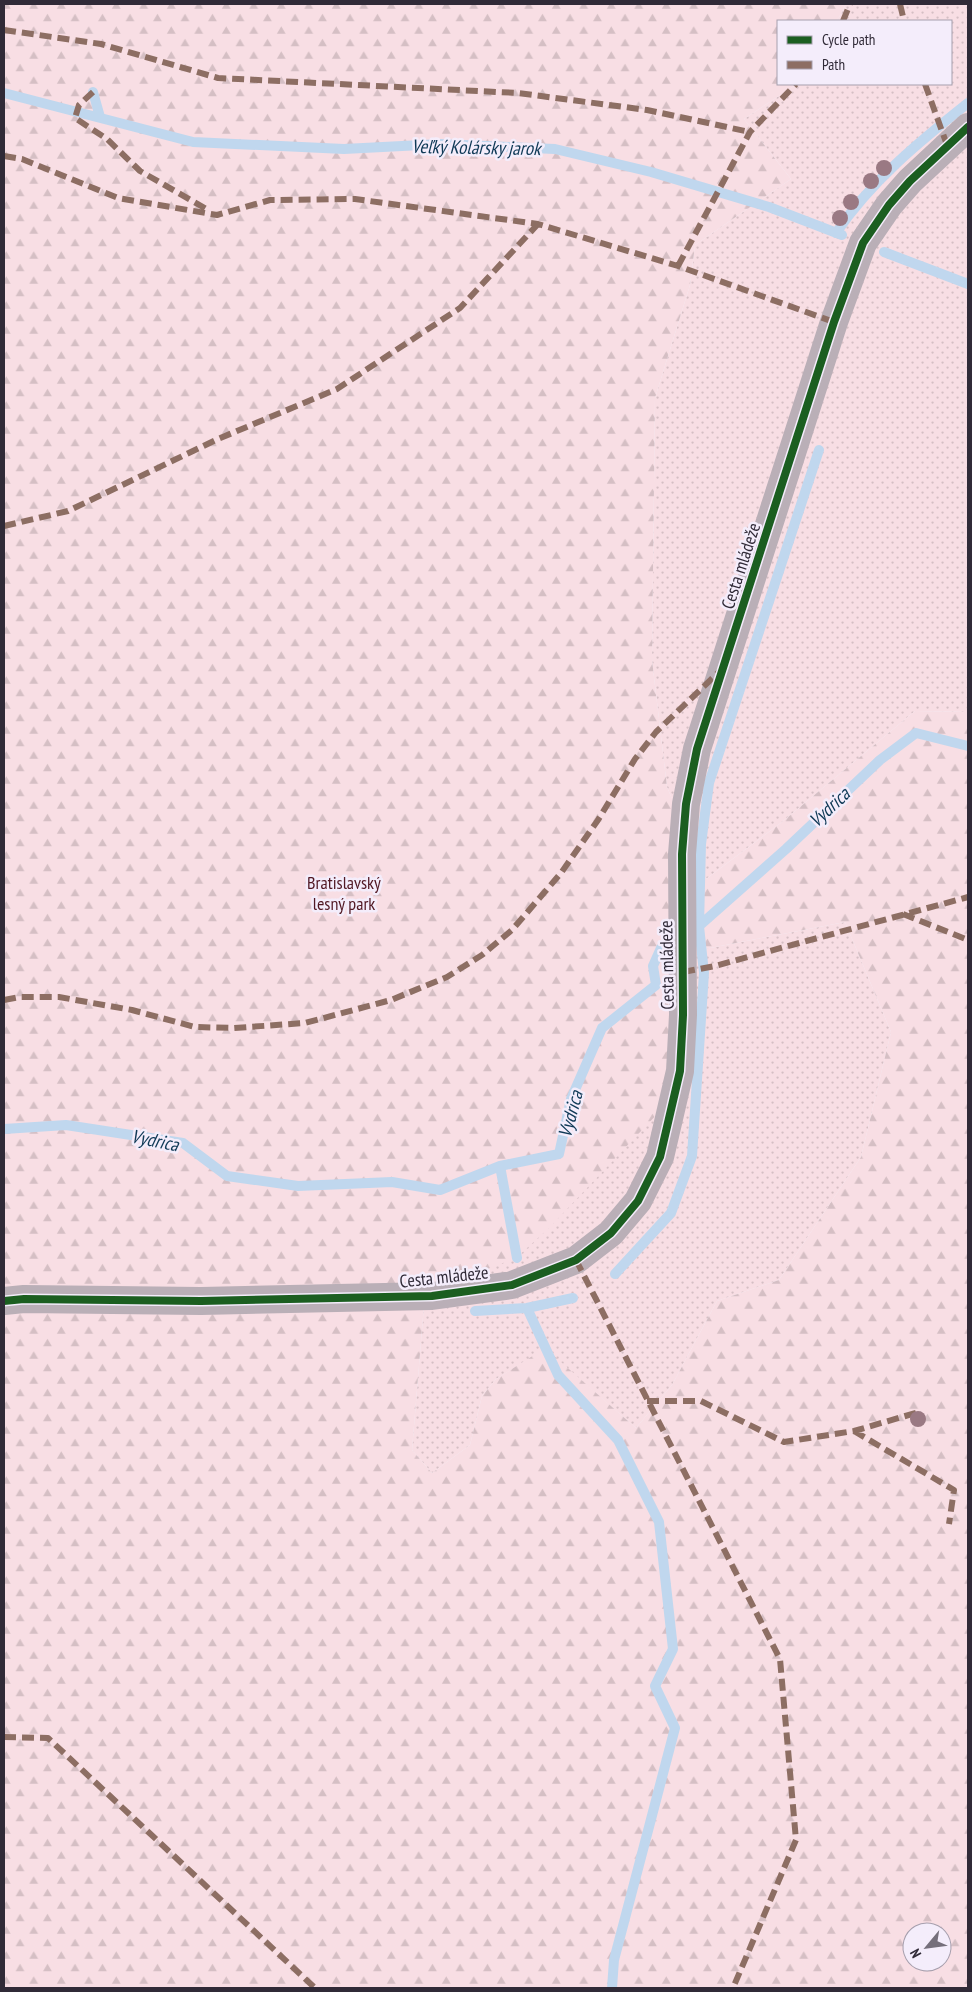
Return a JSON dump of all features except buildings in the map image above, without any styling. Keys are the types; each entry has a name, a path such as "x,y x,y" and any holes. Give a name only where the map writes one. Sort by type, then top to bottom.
{"street":[{"name":"Cesta mládeže","path":"4,1301 24,1298 201,1300 432,1296 512,1285 576,1260 611,1233 638,1201 660,1157 680,1070 683,1015 682,854 686,804 697,749 834,322 862,243 889,205 910,181 968,127"}],"path":[{"path":"919,1412 921,1416"}],"green space":[{"name":"Bratislavský lesný park","path":"4,4 846,4 838,20 777,20 777,85 795,85 744,119 791,179 695,245 690,285 655,398 652,660 667,787 706,879 782,822 915,711 968,712 968,1988 4,1988","holes":["845,922 891,1032 861,1157 779,1280 717,1301 672,1385 636,1428 545,1348 496,1379 482,1396 470,1445 432,1473 412,1450 425,1293 516,1258 549,1228 661,1110 676,1012 676,969 705,949"]},
{"path":"846,4 968,4 968,712 915,711 782,822 706,879 667,787 652,660 655,398 690,285 695,245 791,179 744,119 795,85 952,85 952,20 838,20"},
{"path":"845,922 891,1032 861,1157 779,1280 717,1301 672,1385 636,1428 545,1349 496,1379 482,1396 470,1445 432,1473 412,1450 425,1293 676,969 705,949"}],"waterway":[{"name":"Veľký Kolársky jarok","path":"93,92 100,117"},
{"name":"Veľký Kolársky jarok","path":"4,93 193,142 344,149 441,144 555,149 651,172 769,207 842,235"},
{"path":"836,233 880,179 914,147 968,103"},
{"name":"Veľký Kolársky jarok","path":"884,252 968,284"},
{"path":"615,1274 671,1213 692,1156 704,973 699,926 701,844 709,783 819,450"},
{"name":"Vydrica","path":"4,1129 66,1125 183,1143 227,1176 298,1186 392,1182 440,1190 500,1166 559,1154 571,1099 602,1028 656,985 653,966 661,948 699,926 786,849 880,760 916,733 968,746"},
{"path":"500,1166 517,1258"},
{"path":"475,1311 527,1308 573,1298"},
{"path":"527,1308 558,1375 618,1440 659,1522 673,1649 655,1686 675,1728 614,1960 612,1988"}],"marked path":[{"path":"843,20 850,4"},
{"path":"900,4 904,20"},
{"path":"4,30 101,44 218,78 518,93 647,110 750,132"},
{"path":"678,266 750,132 795,85"},
{"path":"925,85 947,145"},
{"path":"93,92 79,105 75,118 107,139 140,171 210,211"},
{"path":"4,156 22,159 118,198 217,215 270,200 355,199 538,224 678,266 834,322"},
{"path":"4,526 68,511 218,439 337,389 460,308 538,224"},
{"path":"4,1000 20,997 59,997 132,1010 195,1027 234,1028 305,1023 391,1000 447,977 482,955 512,930 561,873 598,820 635,759 656,732 721,670"},
{"path":"683,972 715,966 968,897"},
{"path":"903,914 968,940"},
{"path":"576,1260 780,1659 796,1840 733,1988"},
{"path":"647,1401 701,1401 784,1442 854,1431 919,1412"},
{"path":"854,1431 954,1490 949,1524"},
{"path":"4,1737 48,1738 315,1988"}],"cycle path":[{"path":"4,1301 24,1299 201,1301 432,1296 512,1285 576,1260 611,1233 638,1201 660,1157 680,1071 683,1015 682,854 686,804 697,749 834,322 863,243 889,205 910,181 968,127"}]}
